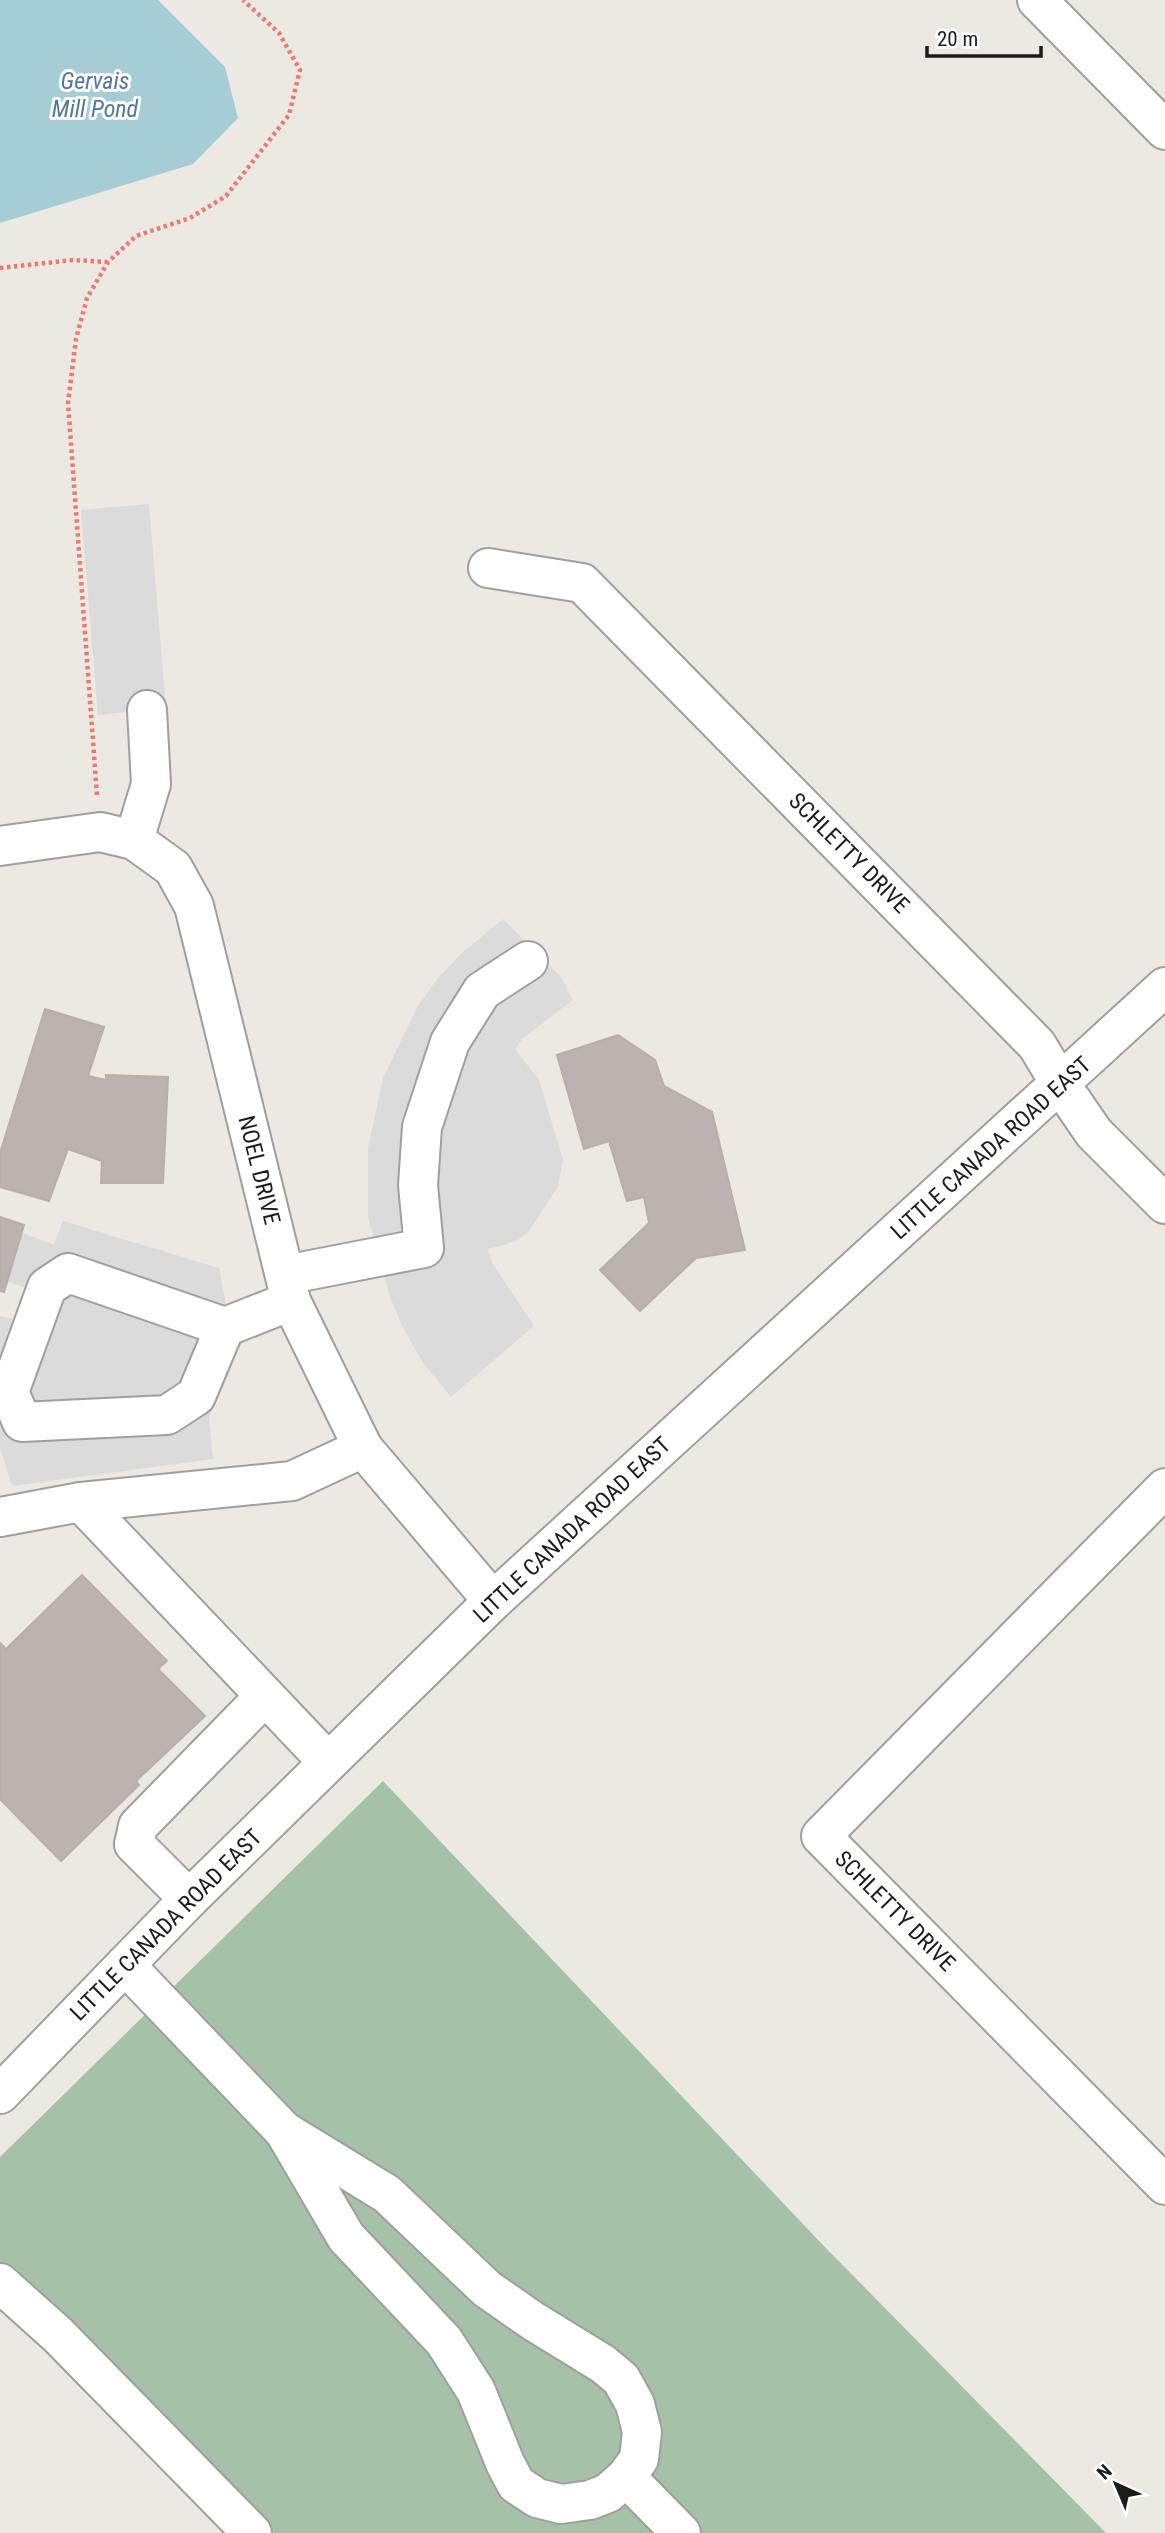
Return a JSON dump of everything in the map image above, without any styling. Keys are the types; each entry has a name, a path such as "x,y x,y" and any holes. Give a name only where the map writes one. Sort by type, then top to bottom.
{"street":[{"path":"1037,0 1165,130"},
{"name":"SCHLETTY DRIVE","path":"488,568 582,583 1037,1045 1060,1085 1094,1133 1165,1205"},
{"path":"134,840 151,784 147,710"},
{"name":"NOEL DRIVE","path":"0,846 100,832 134,840 173,868 194,906 288,1288 363,1448 493,1601"},
{"path":"225,1327 68,1273 47,1287 9,1392 22,1422 167,1415 196,1396 225,1327 288,1288 424,1248 418,1185 422,1127 450,1042 482,991 528,961"},
{"name":"LITTLE CANADA ROAD EAST","path":"0,2094 189,1899 493,1601 1165,987"},
{"path":"0,1517 80,1502 292,1481 363,1448"},
{"name":"SCHLETTY DRIVE","path":"1165,1488 821,1836 1165,2185"},
{"path":"80,1502 328,1762"},
{"path":"189,1899 134,1844 138,1826 265,1696"},
{"path":"125,1965 284,2131 346,2237 444,2341 476,2391 516,2484 537,2498 561,2504 590,2500 608,2493 626,2477 639,2459 642,2432 635,2404 621,2379 603,2364 487,2289 387,2194 284,2131"},
{"path":"0,2283 58,2335 252,2533"},
{"path":"626,2477 681,2533"}],"path":[{"path":"97,798 68,403 76,339 88,298 108,261 136,236 190,219 226,196 289,115 300,70 279,33 243,0"},
{"path":"0,268 72,260 108,261"}],"green space":[{"path":"383,1781 819,2241 1106,2533 231,2533 0,2279 0,2157"}],"shaded area":[{"path":"149,504 166,708 98,715 81,510"},
{"path":"503,919 562,978 573,1000 523,1038 515,1049 539,1080 563,1160 558,1186 530,1230 517,1241 488,1249 492,1263 534,1326 451,1397 424,1364 404,1330 390,1297 368,1217 368,1148 383,1078 418,1006 438,978 462,953"},
{"path":"63,1221 219,1268 234,1346 209,1418 213,1459 12,1486 0,1447 0,1316 16,1320 26,1288 7,1281 22,1233 54,1245"}],"water":[{"name":"Gervais Mill Pond","path":"0,0 158,0 225,67 238,118 193,164 0,223"}],"building":[{"path":"45,1009 104,1027 88,1076 106,1080 106,1075 168,1077 163,1183 101,1183 102,1161 68,1149 49,1201 0,1187 0,1153"},
{"path":"618,1035 655,1060 664,1086 712,1112 745,1250 696,1258 640,1311 600,1270 649,1223 644,1197 627,1201 609,1141 584,1149 557,1055"},
{"path":"0,1217 24,1225 4,1292 0,1291"},
{"path":"82,1575 167,1661 158,1669 205,1716 136,1781 139,1785 61,1861 0,1799 0,1643 6,1649"}]}
